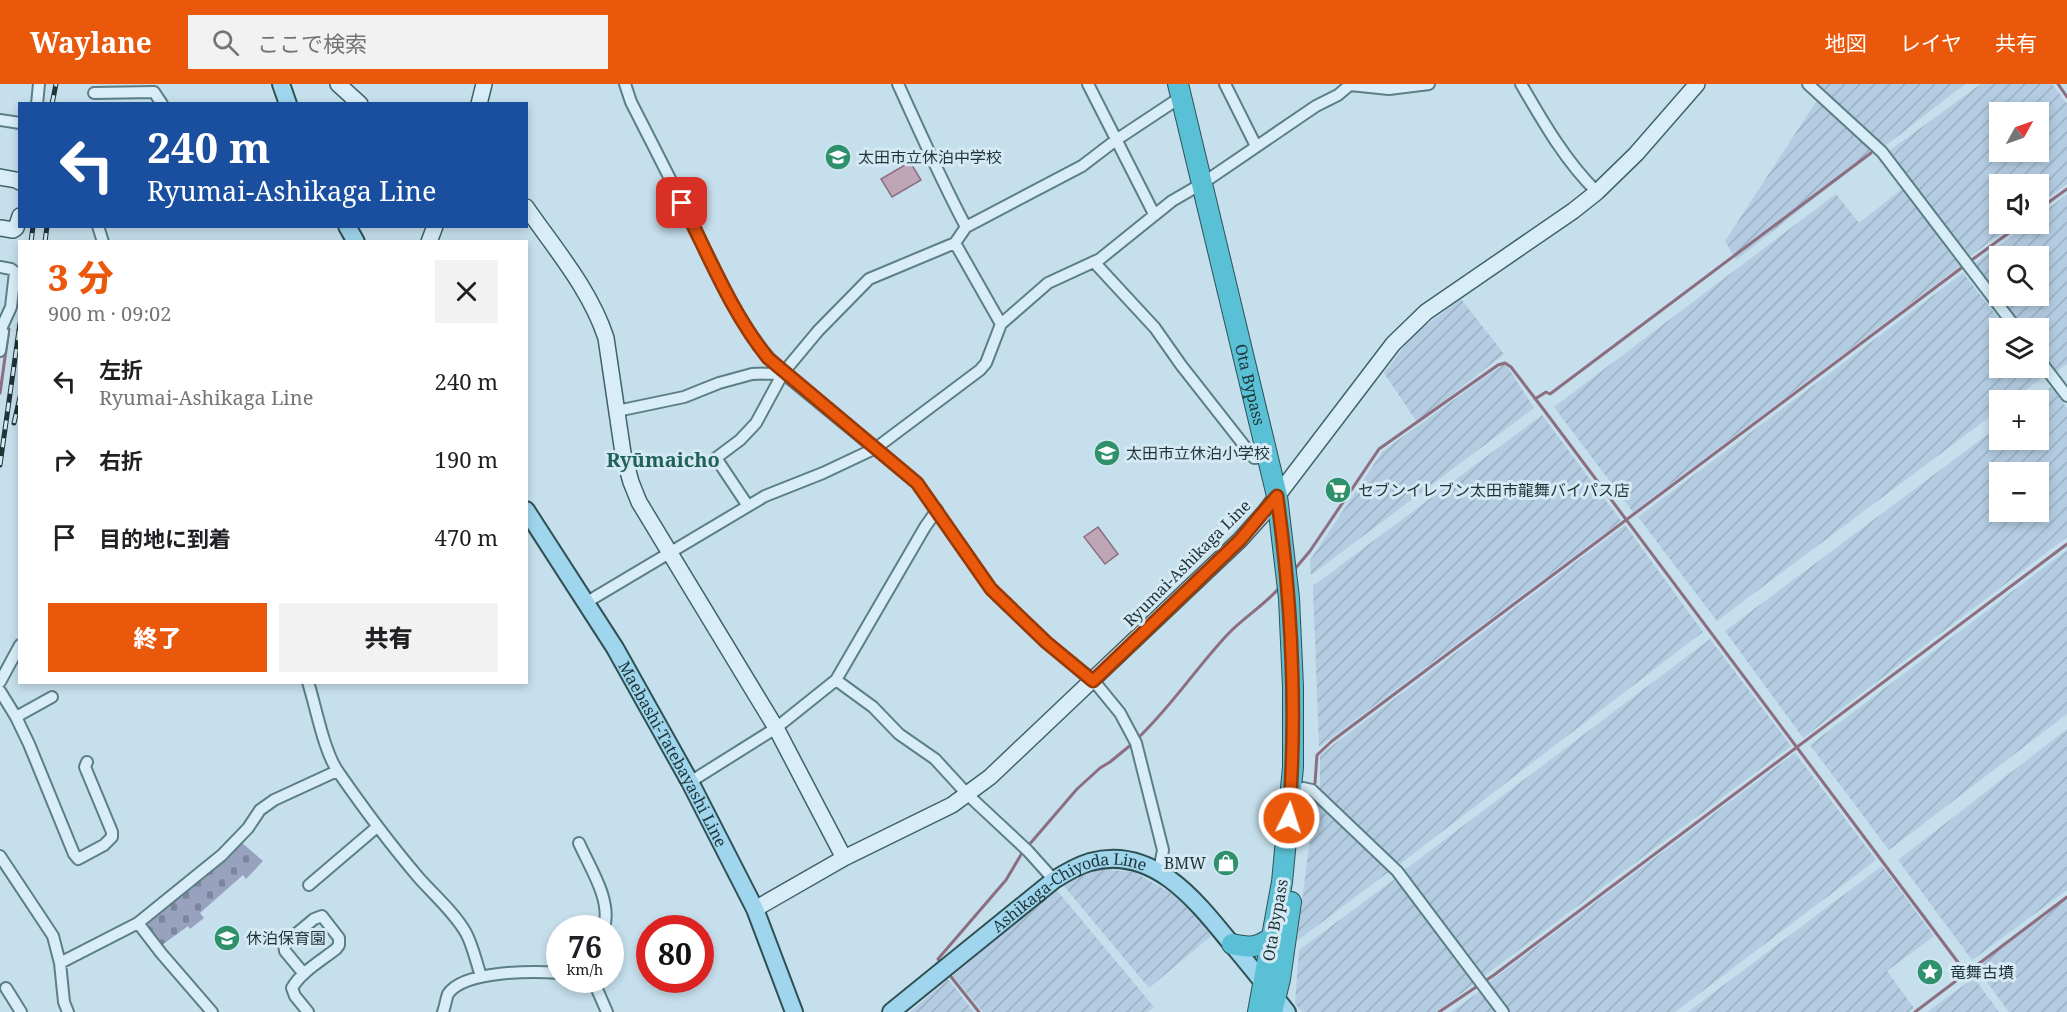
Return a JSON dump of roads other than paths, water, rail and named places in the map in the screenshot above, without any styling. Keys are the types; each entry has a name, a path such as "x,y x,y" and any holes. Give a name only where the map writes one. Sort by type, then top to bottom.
{"highway":[{"name":"Ota Bypass","path":"1183,88 1267,396 1281,490 1292,643 1293,767 1282,882 1272,937 1271,997"},
{"name":"Ota Bypass","path":"1208,179 1267,458 1290,506 1299,583 1304,691 1303,788 1287,938 1271,997 1258,1012"},
{"path":"1232,944 1253,947 1261,945 1272,937"}],"main road":[{"path":"282,84 287,102"},
{"path":"338,84 358,102"},
{"path":"479,102 484,84"},
{"name":"Ryumai-Ashikaga Line","path":"755,909 844,858 936,814 968,795 1093,681 1233,547 1281,490 1408,327 1597,192 1636,154 1698,84"},
{"path":"0,177 18,181"},
{"path":"528,210 584,290 597,313 606,338 625,459 639,502 776,728 844,858"},
{"path":"0,228 13,230 18,224"},
{"name":"Maebashi-Tatebayashi Line","path":"528,513 587,602 690,782 755,909 794,1012"},
{"name":"Ashikaga-Chiyoda Line","path":"891,1012 1054,880 1092,861 1113,859 1137,863 1158,871 1185,890 1232,944 1271,997 1287,1012"}],"street":[{"path":"37,102 39,84"},
{"path":"625,84 631,102 723,287 751,337 783,373 917,483 991,589 1046,642 1093,681 1120,713 1136,743 1163,850 1158,871"},
{"path":"898,84 939,178 966,227"},
{"path":"1088,84 1154,214"},
{"path":"1225,84 1256,146"},
{"path":"587,602 765,496 823,473 876,448 981,370 1001,324 1048,283 1094,262 1172,201 1316,106 1338,95 1351,85 1389,89 1429,84"},
{"path":"1521,84 1581,177 1597,192"},
{"path":"1808,84 1882,152 2008,318"},
{"path":"748,506 716,458 740,440 756,423 783,373 818,331 869,279 955,243 966,227 1082,166 1183,88"},
{"path":"94,93 153,92 160,102"},
{"path":"0,120 18,123"},
{"path":"955,243 1001,324"},
{"path":"1094,262 1155,328 1181,366 1254,458 1267,458"},
{"path":"0,267 15,272 11,307 1,328 3,332 0,351"},
{"path":"2049,372 2067,396"},
{"path":"617,411 684,397 719,382 753,374 783,373"},
{"path":"690,782 776,728 836,680 925,527 938,510"},
{"path":"0,682 18,649"},
{"path":"836,680 873,708 899,734 935,759 1054,880"},
{"path":"309,684 323,734 337,771 366,808 377,827 421,880 458,919 467,935 481,976"},
{"path":"0,691 16,717 78,859 104,845 112,837 85,767 87,762"},
{"path":"16,717 52,697"},
{"path":"60,963 138,923 222,855 248,828 265,805 337,771"},
{"path":"1303,788 1312,790 1397,871 1503,1012"},
{"path":"309,885 377,827"},
{"path":"579,843 605,902 606,915"},
{"path":"0,855 35,912 50,930 60,963 63,1010"},
{"path":"304,974 285,951 284,944 314,919 321,916 339,938 339,945 304,974 292,988 295,996 308,1012"},
{"path":"138,923 212,1012"},
{"path":"443,1012 448,994 481,976 512,972 546,973"},
{"path":"6,988 21,1012"},
{"path":"599,993 607,1012"}],"waterway":[{"path":"2058,84 2067,97"},
{"path":"1535,399 1546,392 1550,394 1871,153"},
{"path":"2049,202 2067,189"},
{"path":"1969,262 2007,234"},
{"path":"1315,783 1317,755 1332,741 1964,266"},
{"path":"0,393 9,329"},
{"path":"1294,570 1310,551 1379,449 1498,365 1505,363 1511,367 1547,414 1966,973"},
{"path":"1439,1012 1494,975 2067,544"},
{"path":"1137,739 1228,634 1280,587"},
{"path":"942,965 938,959 1006,880 1022,853 1077,789 1132,744"},
{"path":"1915,1012 2067,897"},
{"path":"948,973 979,1012"}],"railway":[{"path":"52,102 56,84"},
{"path":"31,240 33,228"},
{"path":"45,240 47,228"},
{"path":"0,465 18,337"},
{"path":"14,423 18,406"}],"place":[{"name":"太田市立休泊中学校","path":"838,157"},
{"name":"太田市立休泊小学校","path":"1107,453"},
{"name":"セブンイレブン太田市龍舞バイパス店","path":"1338,490"},
{"name":"BMW","path":"1226,863"},
{"name":"休泊保育園","path":"227,938"},
{"name":"竜舞古墳","path":"1930,972"}],"district":[{"name":"Ryūmaicho","path":"663,460"}]}
